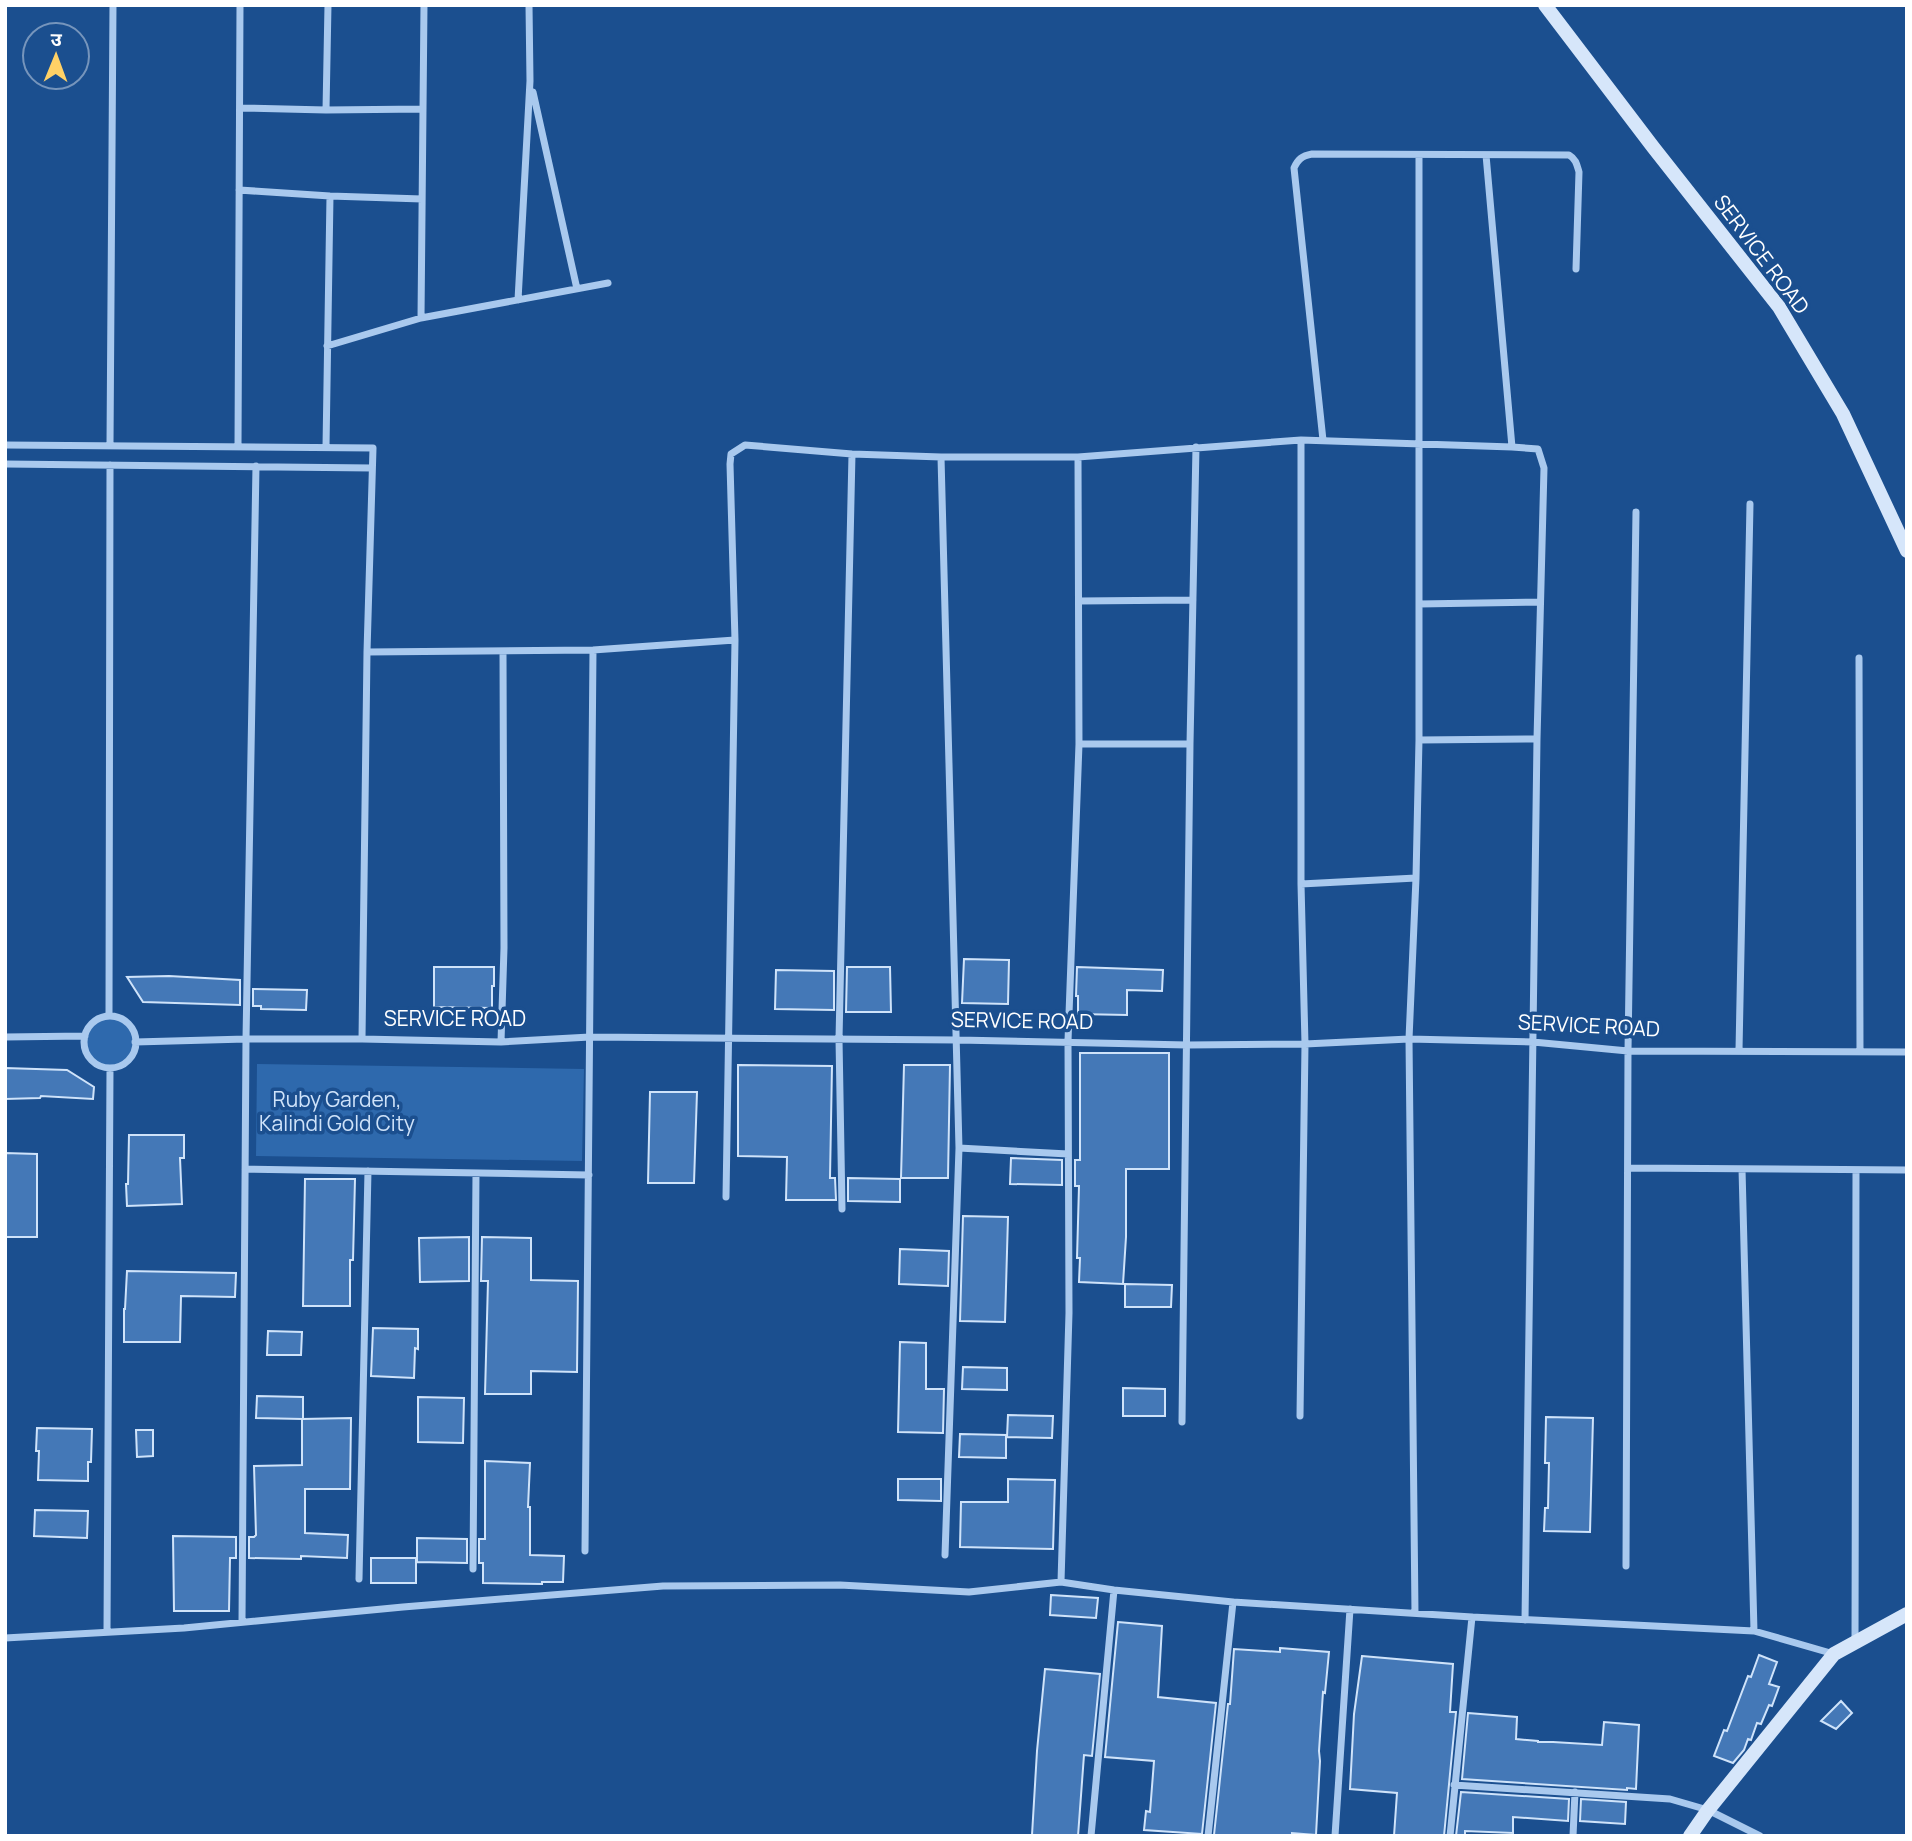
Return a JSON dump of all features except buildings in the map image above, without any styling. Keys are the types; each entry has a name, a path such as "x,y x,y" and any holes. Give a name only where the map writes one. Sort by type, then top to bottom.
{"street":[{"path":"110,445 113,5"},
{"path":"238,447 240,5"},
{"path":"326,110 328,5"},
{"path":"421,318 424,5"},
{"path":"517,300 530,81 529,5"},
{"name":"SERVICE ROAD","path":"1545,5 1779,307 1843,414 1907,551"},
{"path":"530,81 577,289"},
{"path":"240,108 423,109"},
{"path":"1415,1612 1409,1039 1419,740 1419,155"},
{"path":"1486,155 1512,447"},
{"path":"1323,440 1294,168 1303,156 1573,157 1579,172 1576,269"},
{"path":"239,190 422,199"},
{"path":"326,447 330,196"},
{"path":"327,346 421,318 608,283"},
{"path":"1300,1416 1305,1044 1301,884 1301,440"},
{"path":"726,1197 735,640 731,453 745,445 852,454 1078,457 1301,440 1538,449 1544,468 1537,739 1525,1620"},
{"path":"5,444 373,448 367,652 362,1039"},
{"path":"1182,1422 1196,447"},
{"path":"842,1209 839,1039 852,454"},
{"path":"941,457 959,1148 945,1555"},
{"path":"1062,1583 1069,1314 1068,1041 1079,744 1078,457"},
{"path":"5,464 372,468"},
{"path":"109,1016 110,465"},
{"path":"242,1622 246,1039 256,466"},
{"path":"1739,1051 1751,505"},
{"path":"1626,1566 1628,1051 1636,512"},
{"path":"1079,601 1193,600"},
{"path":"1419,604 1540,602"},
{"path":"367,652 593,650 735,640"},
{"path":"585,1551 593,650"},
{"path":"501,1042 504,948 503,651"},
{"path":"1859,658 1860,1051"},
{"path":"1419,740 1537,739"},
{"path":"1079,744 1190,744"},
{"path":"1301,884 1416,878"},
{"path":"117,1017 130,1025 134,1032 132,1056 127,1063 119,1067 101,1067 93,1063 88,1056 84,1048 85,1036 96,1019 117,1017"},
{"path":"5,1037 85,1036"},
{"name":"SERVICE ROAD","path":"135,1042 246,1039 501,1042 590,1037 1068,1041 1187,1045 1305,1044 1409,1039 1533,1042 1628,1051 1907,1052"},
{"path":"107,1631 110,1069"},
{"path":"959,1148 1068,1154"},
{"path":"1628,1168 1907,1170"},
{"path":"246,1169 589,1175"},
{"path":"1742,1169 1754,1631"},
{"path":"1855,1643 1856,1170"},
{"path":"359,1579 368,1171"},
{"path":"473,1569 476,1173"},
{"path":"5,1638 184,1628 663,1586 841,1585 969,1592 1062,1583 1233,1602 1754,1631 1834,1654"},
{"path":"1091,1836 1114,1590"},
{"path":"1208,1836 1233,1602"},
{"path":"1335,1836 1350,1609"},
{"path":"1690,1836 1834,1654 1907,1614"},
{"path":"1450,1836 1472,1617"},
{"path":"1454,1784 1670,1799 1708,1810 1760,1836"},
{"path":"1573,1836 1575,1792"}],"green space":[{"path":"110,1017 128,1024 135,1042 128,1060 110,1067 92,1060 85,1042 92,1024"},
{"name":"Ruby Garden, Kalindi Gold City","path":"257,1064 584,1069 582,1161 256,1156"}]}
